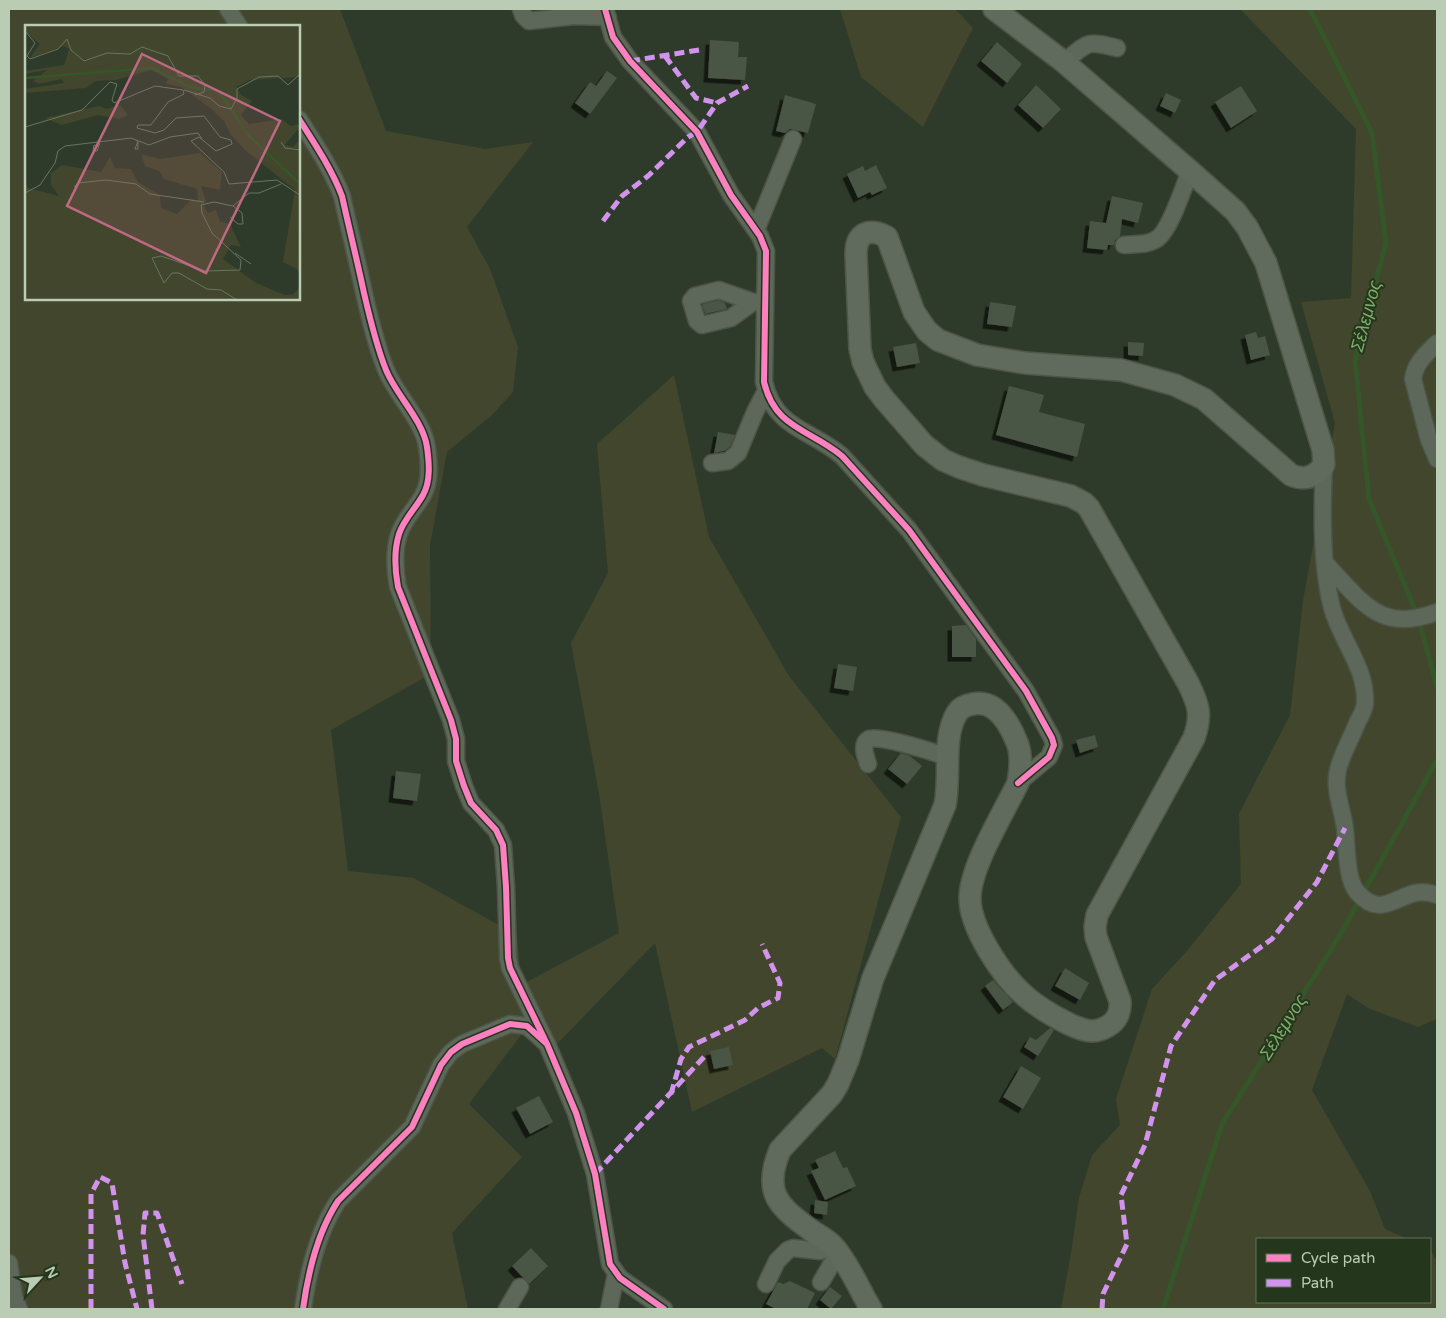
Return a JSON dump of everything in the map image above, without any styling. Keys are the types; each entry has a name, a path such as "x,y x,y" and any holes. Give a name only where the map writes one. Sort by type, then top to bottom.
{"main road":[{"path":"871,1309 839,1253 784,1209 776,1197 773,1174 775,1161 780,1150 832,1094 843,1074 873,978 945,804 952,725 960,709 977,703 996,709 1004,717 1018,745 1020,771 1018,783 972,880 971,909 979,932 996,961 1012,983 1024,995 1053,1016 1086,1031 1098,1031 1111,1024 1119,1015 1121,1008 1096,937 1094,927 1097,915 1194,738 1199,723 1197,702 1188,683 1089,508 1071,496 983,475 942,460 924,445 880,393 868,373 860,349 856,248 860,239 870,231 887,237 914,312 927,331 938,340 977,355 1025,363 1122,370 1175,385 1204,399 1291,475 1298,478 1306,478 1314,475 1324,465 1323,450 1266,263 1247,226 1235,212 1190,171 1064,62 994,9"}],"street":[{"path":"228,9 238,25"},
{"path":"521,9 523,16 529,21 573,12 606,13 613,37 630,61 697,132 731,195 756,230 766,251 759,302 764,382 771,403 777,413 785,420 833,448 842,456 910,530 1026,691 1047,728 1054,745 1049,757 1018,783"},
{"path":"1064,62 1095,42 1117,48"},
{"path":"300,121 326,162 338,188 373,330 386,370 426,440 428,481 423,495 404,522 399,534 396,576 398,587 452,720 456,739 456,761 464,786 471,803 496,830 501,839 506,886 508,958 510,968 547,1044 576,1113 595,1174 610,1264 616,1274 664,1309"},
{"path":"756,230 793,139"},
{"path":"1124,245 1150,242 1159,238 1169,224 1190,171"},
{"path":"1437,343 1420,360 1414,370 1413,379 1429,440 1437,459"},
{"path":"712,463 728,461 738,453 766,391"},
{"path":"1324,465 1323,520 1328,593 1333,611 1362,676 1365,689 1365,706 1338,770 1336,791 1345,828 1348,870 1356,891 1372,904 1393,903 1424,892 1437,895"},
{"path":"1326,564 1374,612 1388,618 1405,618 1437,612"},
{"path":"868,764 864,745 866,740 870,738 886,739 948,757"},
{"path":"303,1309 312,1258 338,1201 412,1127 445,1058 462,1044 510,1024 527,1026 547,1044"},
{"path":"766,1284 777,1261 788,1250 793,1248 839,1253 821,1282"},
{"path":"9,1263 14,1297 19,1309"},
{"path":"609,1309 616,1274"},
{"path":"507,1309 520,1287"}],"green space":[{"path":"9,9 340,9 386,131 485,149 533,142 467,227 490,269 518,347 513,392 492,415 447,452 430,545 431,674 331,730 348,871 414,878 517,935 521,985 619,933 599,793 571,643 608,573 597,444 674,375 709,537 789,676 901,817 835,1059 822,1048 692,1112 655,943 556,1045 524,1031 469,1104 522,1157 452,1233 468,1309 9,1309"},
{"path":"840,9 955,9 973,28 923,127 861,77"},
{"path":"1240,9 1437,9 1437,1019 1418,1027 1368,1008 1347,994 1312,1090 1370,1191 1385,1229 1406,1238 1256,1238 1256,1303 1431,1303 1431,1251 1437,1262 1437,1309 1061,1309 1079,1198 1092,1155 1120,1125 1116,1099 1152,989 1186,952 1241,884 1239,814 1290,715 1303,601 1335,423 1301,302 1351,298 1356,129"}],"building":[{"path":"710,40 739,42 738,57 747,57 745,80 708,78"},
{"path":"997,42 1022,64 1007,83 981,61"},
{"path":"607,71 617,78 590,114 575,103 590,82 596,86"},
{"path":"1036,85 1061,109 1043,128 1018,105"},
{"path":"1241,86 1257,111 1231,128 1215,102"},
{"path":"1166,93 1181,100 1175,113 1160,106"},
{"path":"785,95 816,104 808,133 790,129 785,133 776,131"},
{"path":"876,165 887,188 872,195 870,192 858,198 847,174 863,166 865,171"},
{"path":"1112,196 1143,203 1138,223 1122,219 1120,236 1115,240 1114,245 1108,245 1107,250 1087,248 1090,221 1106,223"},
{"path":"719,300 725,303 727,309 705,314 702,304"},
{"path":"990,302 1016,306 1012,327 987,324"},
{"path":"1256,332 1258,338 1265,336 1270,355 1251,360 1245,335"},
{"path":"1128,342 1144,343 1143,356 1128,355"},
{"path":"916,343 920,363 897,367 893,347"},
{"path":"1009,386 1044,395 1039,412 1085,424 1077,457 996,435"},
{"path":"718,432 735,435 730,447 724,451 714,453"},
{"path":"966,625 976,639 976,657 952,657 952,626"},
{"path":"838,664 857,667 853,691 834,688"},
{"path":"1095,735 1098,747 1080,753 1076,740"},
{"path":"901,753 910,756 922,766 907,784 888,769"},
{"path":"396,771 421,774 417,801 393,798"},
{"path":"1065,968 1089,983 1080,1000 1055,986"},
{"path":"993,980 1013,1002 1003,1010 985,986"},
{"path":"1050,1028 1054,1030 1038,1056 1024,1047 1030,1037 1036,1040"},
{"path":"729,1047 733,1065 714,1069 710,1051"},
{"path":"1021,1066 1041,1078 1023,1109 1003,1097"},
{"path":"539,1096 553,1122 530,1134 516,1108"},
{"path":"835,1151 843,1168 847,1167 856,1186 825,1200 811,1171 819,1168 815,1160"},
{"path":"815,1200 828,1202 827,1215 814,1213"},
{"path":"531,1248 548,1266 529,1284 512,1266"},
{"path":"790,1281 815,1293 807,1309 776,1309 766,1304 778,1282 783,1284"},
{"path":"830,1287 842,1296 831,1309 820,1300"}],"waterway":[{"name":"Σέλεμνος","path":"1310,9 1372,133 1386,243 1355,360 1369,499 1418,617 1437,687"},
{"name":"Σέλεμνος","path":"1163,1309 1222,1124 1340,935 1437,760"}],"marked path":[{"path":"630,61 699,50"},
{"path":"665,56 696,98 717,103"},
{"path":"603,221 622,196 648,176 688,137 697,132 717,103 748,86"},
{"path":"1102,1309 1103,1294 1127,1244 1121,1195 1145,1145 1171,1046 1215,980 1272,939 1317,882 1345,828"},
{"path":"671,1094 681,1059 689,1047 745,1020 758,1008 778,998 780,983 762,944"},
{"path":"595,1174 704,1057"},
{"path":"91,1309 91,1194 100,1177 112,1183 125,1263 137,1309"},
{"path":"152,1309 143,1235 145,1213 157,1213 182,1284"}],"cycle path":[{"path":"605,9 613,37 630,61 697,132 731,195 760,236 766,251 764,382 769,398 776,410 795,426 842,456 909,530 1026,691 1052,738 1054,745 1049,757 1018,783"},
{"path":"300,121 328,166 342,196 382,361 390,379 415,417 427,447 429,465 426,490 404,523 396,547 398,587 451,720 456,739 456,761 464,786 471,803 496,830 503,845 510,968 547,1044"},
{"path":"303,1309 314,1253 324,1226 338,1201 412,1127 441,1065 451,1052 462,1044 510,1024 527,1026 547,1044 576,1113 595,1174 610,1264 620,1278 664,1309"}]}
